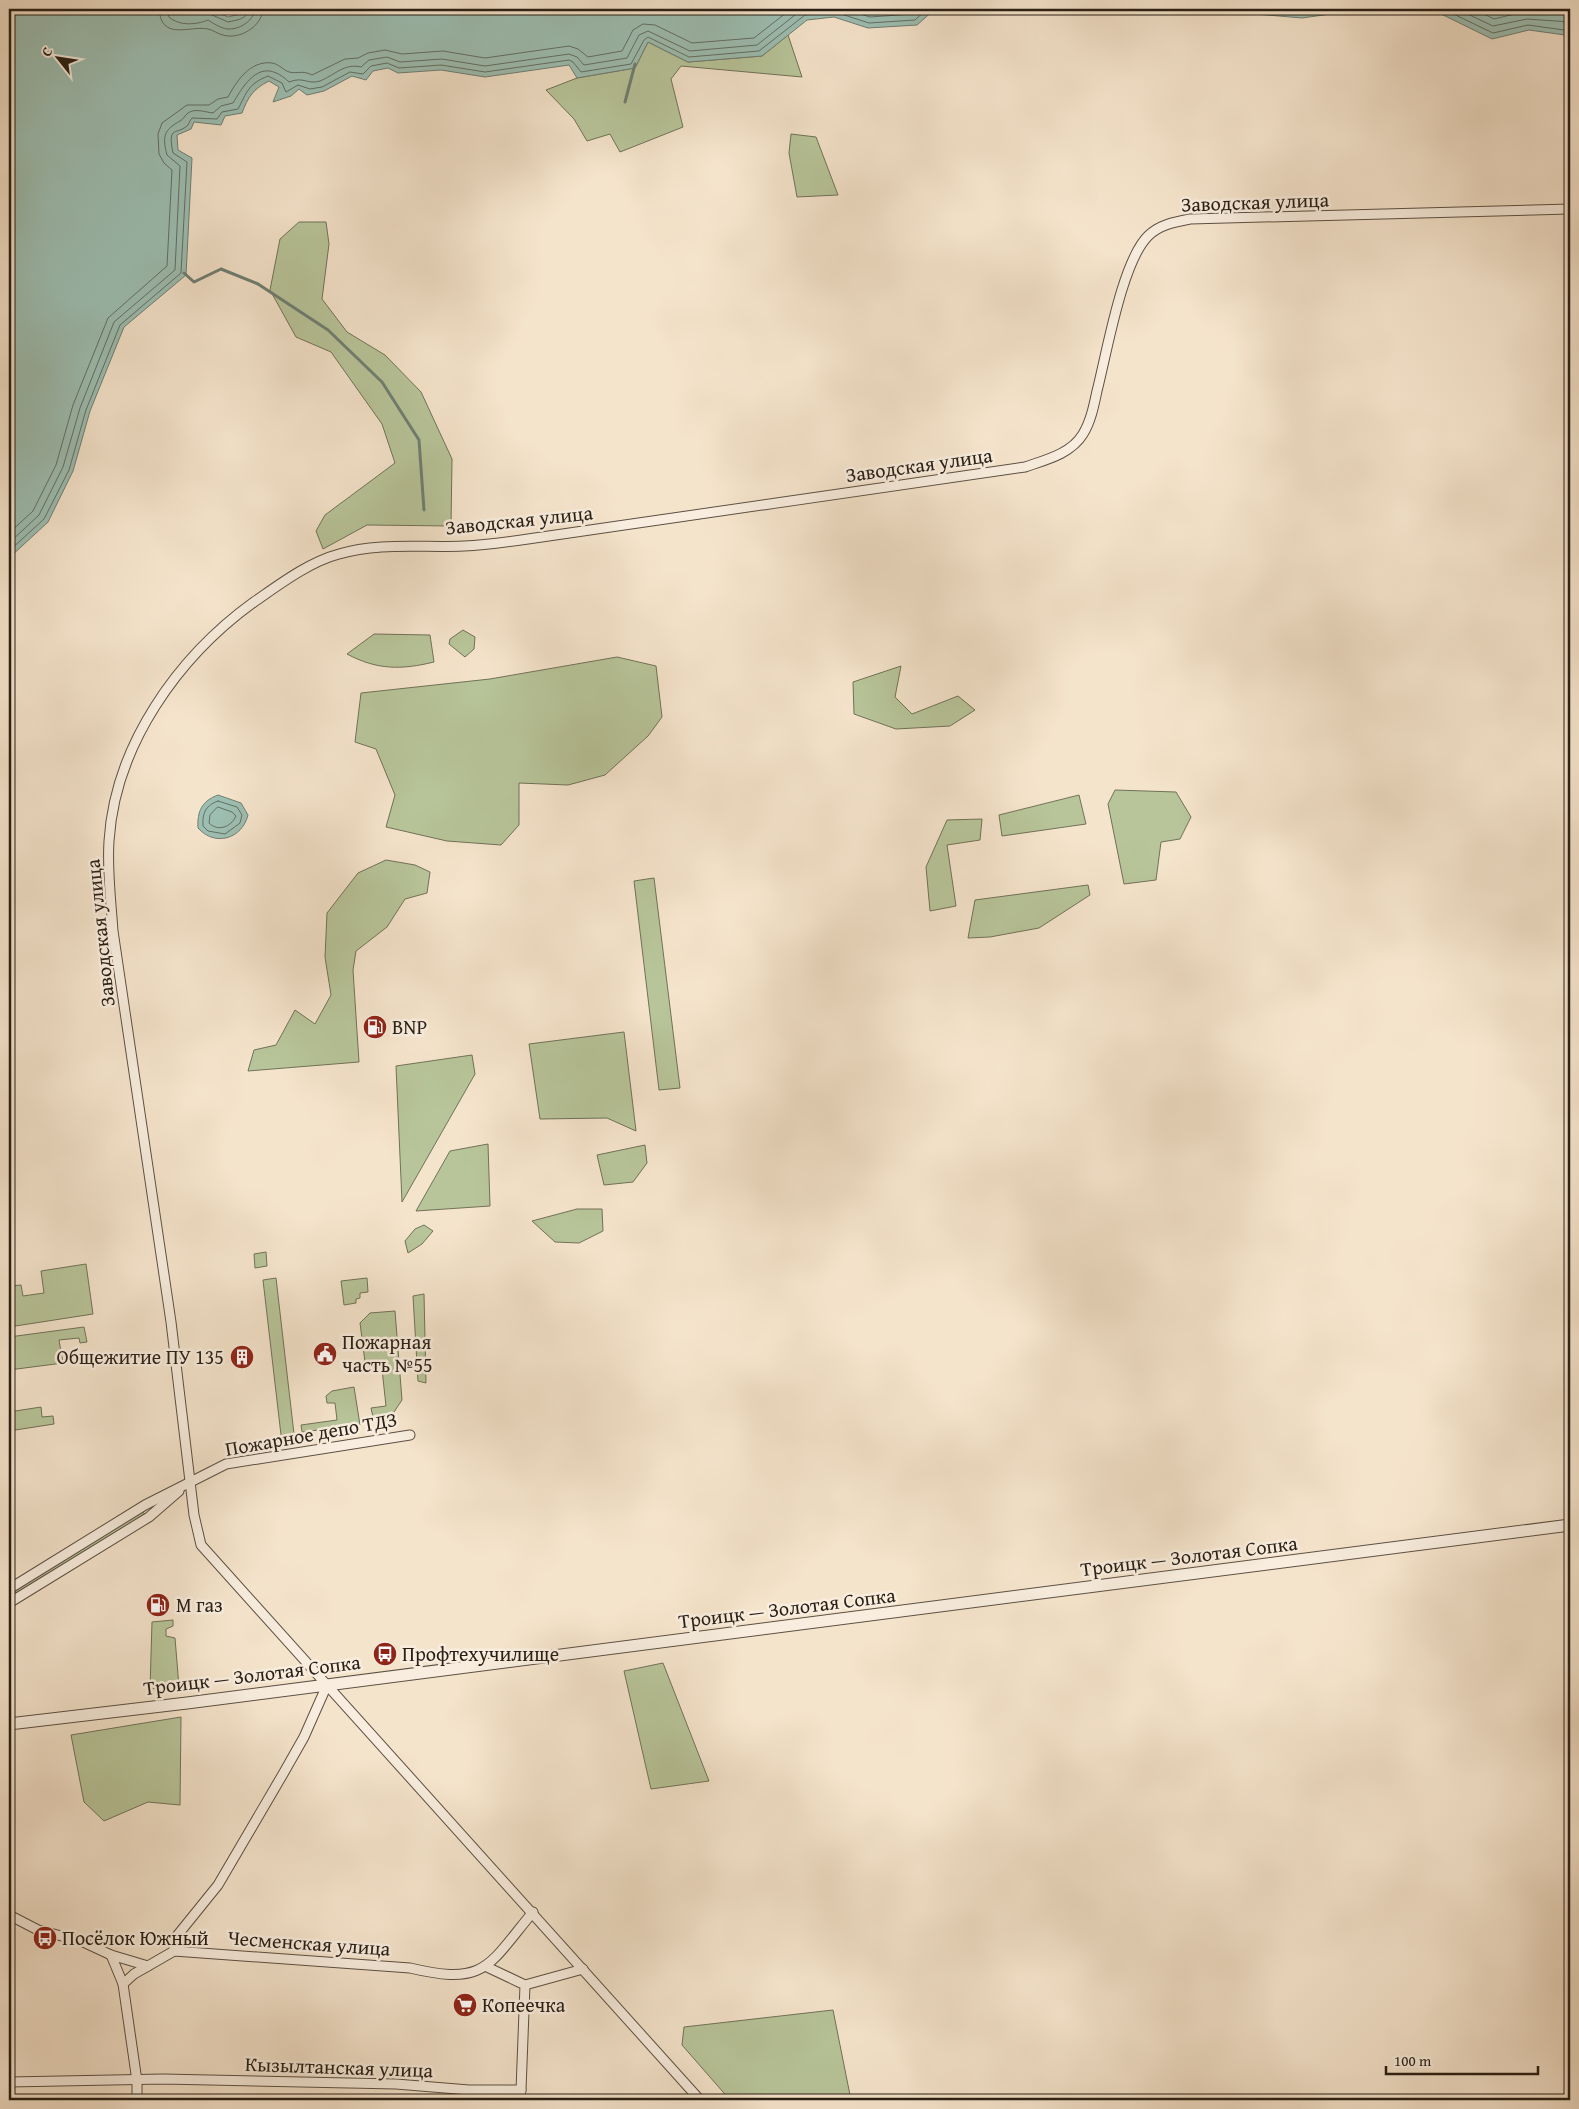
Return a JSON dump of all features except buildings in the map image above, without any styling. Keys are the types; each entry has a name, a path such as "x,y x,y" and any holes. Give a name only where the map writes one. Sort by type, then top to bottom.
{"street":[{"name":"Заводская улица","path":"700,2100 533,1912 201,1545 194,1515 171,1322 113,931 109,879 109,840 121,780 136,742 158,702 186,665 236,615 308,568 337,554 362,548 466,546 528,539 1024,467 1058,456 1082,435 1092,414 1126,277 1136,250 1149,235 1174,222 1190,219 1570,209"},
{"name":"Пожарное депо ТДЗ","path":"191,1481 226,1464 410,1435"},
{"path":"9,1589 145,1505 191,1481"},
{"path":"9,1604 149,1517 191,1481"},
{"name":"Троицк — Золотая Сопка","path":"9,1724 327,1685 1570,1525"},
{"path":"123,1984 134,1974 174,1951 176,1937 218,1885 304,1738 327,1685"},
{"name":"Чесменская улица","path":"174,1951 400,1967 434,1974 465,1976 487,1967 533,1912"},
{"path":"9,1915 38,1930 81,1941 111,1955 148,1966"},
{"path":"111,1955 123,1984 137,2081 137,2100"},
{"path":"487,1967 525,1985 583,1969"},
{"path":"519,2100 525,1985"},
{"name":"Кызылтанская улица","path":"9,2082 137,2081 162,2079 396,2084 469,2090 520,2090"}],"green space":[{"path":"788,35 802,77 681,66 671,79 683,127 620,152 610,134 587,141 574,119 546,90 577,78 635,68 648,42 688,62 762,56"},
{"path":"791,134 816,137 838,195 797,197 789,153"},
{"path":"299,222 326,222 329,244 322,299 347,332 385,355 421,392 452,459 451,526 367,525 323,549 316,531 325,515 395,463 382,424 331,352 296,337 270,290 280,239"},
{"path":"463,630 475,637 474,649 465,657 449,644 450,639"},
{"path":"374,634 430,635 434,662 389,667 369,663 347,654"},
{"path":"617,657 656,666 662,717 648,736 605,775 568,785 519,783 519,825 501,845 447,841 386,827 395,795 376,749 355,742 361,693 490,679"},
{"path":"901,666 895,697 912,714 958,696 975,710 950,726 896,729 854,714 853,682"},
{"path":"1115,790 1176,792 1191,817 1180,839 1161,842 1156,880 1124,884 1108,804"},
{"path":"1079,795 1086,824 1002,836 999,815"},
{"path":"982,819 980,840 947,845 956,906 930,911 926,867 947,820"},
{"path":"386,860 415,865 430,872 427,893 405,899 387,927 356,951 353,970 359,1062 248,1071 254,1050 276,1045 295,1010 315,1024 331,995 325,957 327,913 358,873"},
{"path":"654,878 680,1088 659,1090 634,881"},
{"path":"1088,885 1090,895 1039,928 990,937 968,938 975,900"},
{"path":"624,1032 636,1131 607,1118 540,1119 529,1044"},
{"path":"472,1055 475,1074 402,1202 396,1066"},
{"path":"488,1144 490,1206 416,1211 450,1151"},
{"path":"645,1145 647,1163 633,1182 604,1185 597,1155"},
{"path":"577,1209 602,1209 603,1231 579,1243 555,1242 532,1221"},
{"path":"424,1225 433,1231 422,1244 408,1253 405,1241 415,1229"},
{"path":"266,1252 267,1266 255,1268 254,1254"},
{"path":"86,1264 93,1314 9,1327 9,1286 21,1285 23,1296 44,1293 41,1271"},
{"path":"276,1278 294,1434 281,1435 263,1280"},
{"path":"367,1278 368,1292 360,1293 360,1298 356,1299 356,1303 344,1305 341,1281"},
{"path":"424,1294 426,1383 418,1381 413,1296"},
{"path":"395,1311 402,1400 388,1421 380,1421 379,1416 373,1417 371,1408 386,1406 381,1360 365,1362 360,1323 370,1313"},
{"path":"84,1327 87,1342 80,1343 79,1338 59,1340 63,1363 9,1370 9,1337"},
{"path":"354,1387 360,1425 302,1432 301,1425 337,1420 335,1403 327,1403 326,1396 332,1391"},
{"path":"41,1407 42,1417 53,1416 54,1424 9,1431 9,1412"},
{"path":"142,1511 146,1516 9,1600 9,1593"},
{"path":"173,1620 173,1626 166,1629 166,1636 175,1638 179,1687 150,1689 152,1622"},
{"path":"663,1663 709,1781 651,1789 624,1671"},
{"path":"181,1717 180,1805 148,1802 104,1821 84,1802 71,1735"},
{"path":"833,2010 851,2100 730,2100 682,2045 684,2027"}],"water":[{"path":"9,9 174,9 181,12 214,11 228,17 240,14 246,9 935,9 917,25 868,28 834,17 807,20 762,56 688,62 648,42 635,68 577,78 569,65 485,77 441,70 398,73 388,68 373,71 366,80 352,76 324,91 307,95 299,89 291,96 273,102 279,87 269,81 252,94 246,102 242,113 225,116 221,125 194,122 191,129 177,135 178,150 192,158 186,275 124,327 90,411 73,471 48,522 9,558"},
{"path":"1197,9 1366,9 1302,18"},
{"path":"1431,9 1570,9 1570,33 1565,35 1529,30 1492,39"},
{"path":"218,795 241,803 248,815 240,830 234,835 220,839 205,834 198,828 198,817 202,807 208,800"}],"waterway":[{"path":"625,102 635,64"},
{"path":"184,273 194,282 221,269 258,284 328,330 382,382 419,440 424,510"}],"place":[{"name":"BNP","path":"375,1027"},
{"name":"Пожарная часть №55","path":"325,1354"},
{"name":"Общежитие ПУ 135","path":"242,1357"},
{"name":"М газ","path":"158,1605"},
{"name":"Профтехучилище","path":"385,1654"},
{"name":"Посёлок Южный","path":"45,1938"},
{"name":"Копеечка","path":"465,2005"}]}
